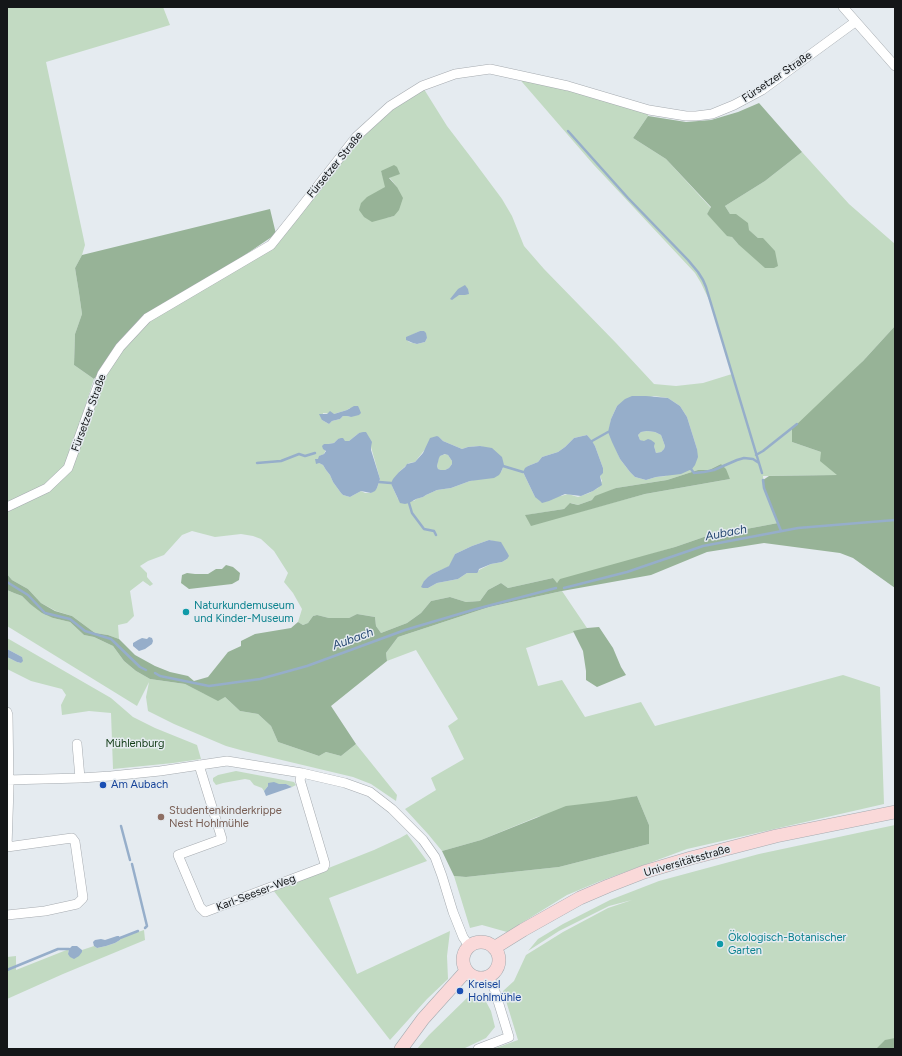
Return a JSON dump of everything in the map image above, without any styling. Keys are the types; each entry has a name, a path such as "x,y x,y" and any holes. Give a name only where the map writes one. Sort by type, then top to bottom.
{"main road":[{"name":"Universitätsstraße","path":"494,948 580,898 644,872 776,836 895,812"},
{"path":"485,942 494,948 499,958 496,969 493,973 479,978 474,977 466,971 462,961 465,950 469,946 474,943 485,942"},
{"path":"401,1049 423,1020 466,971"}],"street":[{"path":"843,7 895,66"},
{"name":"Fürsetzer Straße","path":"7,508 47,488 68,468 102,374 120,347 147,318 271,245 356,137 390,106 422,86 455,74 490,69 568,86 649,110 686,116 712,114 734,105 762,90 855,22"},
{"path":"7,712 7,847 72,838 75,842 83,898 78,904 45,911 7,915"},
{"path":"77,744 80,778"},
{"path":"8,780 80,778 137,773 227,761 302,773 345,782 370,792 392,809 423,840 435,857 453,912 463,937 469,946"},
{"name":"Karl-Seeser-Weg","path":"199,765 222,839 178,854 200,907 205,912 324,867 325,864 300,780 302,773"},
{"path":"478,1049 509,1037 494,988 488,976"}],"green space":[{"path":"7,7 163,7 170,25 46,62 85,245 82,255 75,268 82,314 75,334 74,365 94,379 66,466 45,485 7,503"},
{"path":"516,75 649,110 648,116 633,138 666,159 711,208 707,214 738,244 758,238 730,214 725,206 765,181 802,152 849,204 895,244 895,326 792,442 821,452 838,475 763,476 764,488 778,523 704,537 556,583 553,578 508,588 501,583 488,590 480,601 466,602 450,597 431,601 421,613 407,623 381,633 376,626 375,617 357,614 349,618 329,618 317,615 313,616 308,623 303,625 298,622 302,609 293,593 284,582 288,573 274,551 261,539 241,534 215,537 192,531 182,535 164,555 148,561 140,566 147,573 147,577 153,584 150,586 143,581 130,591 134,616 127,623 118,625 119,639 108,635 95,633 72,616 56,611 41,603 28,589 12,580 7,574 7,508 47,488 68,468 102,374 147,318 271,245 356,137 422,86 447,126 502,199 512,216 524,246 544,269 654,384 676,386 703,383 732,374 711,304 695,273 593,164","holes":["381,171 389,177 397,187 394,216 386,218 378,192 386,187","420,331 427,338 425,342 417,344 409,342 406,338","654,396 668,398 680,406 687,417 697,449 666,476 646,480 635,477 620,459 609,432 611,419 617,406","350,408 351,417 343,416 329,424 322,420 323,413 334,414","359,433 371,447 380,479 377,488 371,493 361,491 350,497 343,495 323,465 319,463 319,458 324,454 328,444 334,443 338,439 349,441","587,435 595,446 603,468 600,476 602,481 598,488 578,497 568,494 561,496 535,497 523,472 528,466 538,462 542,457 558,452 574,438","439,437 443,441 462,449 480,446 486,448 504,465 501,472 451,488 437,490 414,501 398,499 392,486 399,472 409,463 415,462 426,448","721,464 730,479 645,494 531,525 526,515 564,509 571,503 578,505 616,488 667,480 698,470 709,470","489,540 501,543 507,559 502,562 491,564 478,572 467,573 458,579 437,583 428,588 424,581 432,574 450,566 455,554"]},
{"path":"759,103 802,152 765,181 725,206 730,214 736,214 748,223 749,230 758,238 763,238 775,251 778,266 774,268 765,268 732,237 727,236 707,214 711,207 666,159 633,138 648,116 686,122 711,120 738,112"},
{"path":"394,165 397,167 400,174 389,178 397,187 403,198 399,210 394,216 372,222 364,217 359,210 361,203 367,197 385,187 381,171"},
{"path":"270,209 276,234 211,278 145,317 94,379 74,365 75,334 82,314 75,268 82,255"},
{"path":"895,326 895,588 853,558 840,553 764,543 707,552 651,575 562,591 489,607 398,637 386,653 387,661 331,706 356,744 341,756 326,752 319,756 278,742 271,726 258,714 240,711 225,697 218,701 185,684 150,679 136,671 124,661 113,646 94,637 84,635 70,622 53,618 42,613 22,596 7,590 7,574 12,580 28,589 41,603 55,611 72,616 95,633 108,635 119,639 135,655 155,666 170,672 188,676 194,681 208,677 228,652 241,646 241,641 255,634 291,628 298,622 303,625 308,623 313,616 317,615 329,618 349,618 357,614 375,617 376,626 381,633 407,623 421,613 431,601 450,597 466,602 480,601 488,590 501,583 508,588 553,578 557,583 560,579 675,547 704,537 778,523 764,488 763,480 769,476 837,475 820,461 821,452 792,442 792,429 863,361"},
{"path":"641,432 655,432 661,435 665,446 661,452 656,453 654,446 640,440 638,435"},
{"path":"446,454 452,461 452,464 445,470 438,469 437,466 439,456"},
{"path":"721,464 726,469 730,479 645,494 531,526 525,515 564,509 570,503 578,505 592,500 595,496 616,488 667,480 698,470 709,470"},
{"path":"226,565 233,567 240,573 239,580 232,584 189,589 181,583 182,575 187,573 208,574 216,569 222,569"},
{"path":"7,590 22,596 30,604 53,618 70,622 84,635 94,637 113,646 124,661 136,671 150,679 185,684 205,694 225,697 240,711 258,714 271,726 278,742 319,756 326,752 341,756 356,744 397,795 396,801 371,784 353,777 226,746 174,724 148,711 146,697 149,682 137,706 7,626"},
{"path":"562,591 587,628 526,648 538,686 562,680 585,717 641,702 655,726 843,675 880,687 884,804 687,849 567,895 507,932 482,925 470,928 454,876 466,877 559,867 649,844 649,825 637,796 537,817 481,840 442,851 405,809 436,790 431,778 464,759 448,726 458,719 416,650 387,661 386,653 398,637 489,607"},
{"path":"599,627 613,648 626,675 597,687 586,680 583,651 573,631"},
{"name":"Mühlenburg","path":"7,638 111,698 133,717 155,728 197,745 201,759 113,769 111,713 89,711 62,715 61,705 66,695 62,689 31,681 7,669 7,657 21,663 22,657 7,649"},
{"path":"236,771 294,782 296,785 292,787 286,784 268,786 264,791 262,788 254,785 250,780 245,779 216,785 213,781 213,778 218,775"},
{"path":"637,796 649,825 649,844 559,867 466,877 454,876 442,851 481,840 566,806"},
{"name":"Ökologisch-Botanischer Garten","path":"895,825 895,1049 493,1049 518,1040 503,991 514,981 526,955 563,932 608,908 632,900 609,906 559,931 528,951 538,939 563,924 610,900 659,881 759,854"},
{"path":"407,834 427,861 329,898 357,974 450,931 447,956 448,979 427,999 390,1040 273,890 374,850"},
{"path":"144,930 145,940 7,999 7,957 16,956 16,970 69,949 68,954 82,952 82,950 94,946 97,948 106,946 115,943 120,940 120,938"},
{"path":"470,995 483,996 491,1011 495,1027 486,1038 463,1049 417,1049 429,1035"},
{"path":"895,1038 895,1049 876,1049 885,1040"}],"water":[{"path":"465,285 469,294 459,295 452,300 450,299 458,289"},
{"path":"420,331 424,331 426,333 427,338 425,342 417,344 406,340 406,337"},
{"path":"632,396 668,398 680,406 687,417 697,449 698,457 692,469 681,474 656,477 646,480 635,477 630,472 620,459 608,432 611,419 617,406 625,399","holes":["641,432 655,432 661,435 665,446 661,452 656,453 654,446 655,443 648,439 644,441 640,440 638,435"]},
{"path":"354,406 358,406 361,413 359,415 351,417 343,416 329,424 322,420 319,414 327,414 330,411 334,414"},
{"path":"366,432 372,442 371,450 380,479 375,491 371,493 361,491 350,497 341,493 323,465 319,463 316,464 315,459 318,459 319,456 324,454 326,451 322,446 324,444 334,443 341,438 345,441 349,441 359,433"},
{"path":"587,435 595,446 603,468 603,473 600,476 602,485 581,496 565,494 542,503 535,497 523,472 525,468 538,462 542,457 558,452 574,438"},
{"path":"437,436 443,441 462,449 480,446 492,448 502,457 504,465 499,475 494,478 470,481 451,488 437,490 409,503 400,503 391,483 407,464 415,462 423,453 430,438","holes":["445,454 448,455 452,461 452,464 445,470 438,469 437,466 440,456"]},
{"path":"489,540 501,542 509,556 507,559 479,569 477,573 467,573 458,579 437,583 428,588 421,587 424,581 432,574 449,566 455,554"},
{"path":"149,637 152,638 152,644 145,649 139,651 133,646 133,643 138,640 142,638 147,639"},
{"path":"7,649 22,657 23,661 21,663 17,662 7,657"},
{"path":"274,782 286,784 292,787 266,796 264,791 268,786 268,783"},
{"path":"119,936 120,940 115,943 97,948 94,946 93,942 95,940 105,940"},
{"path":"72,946 77,946 82,950 79,956 74,959 68,954 69,949"}],"waterway":[{"path":"568,131 628,198 688,260 703,280 762,473"},
{"path":"756,455 797,424"},
{"path":"592,441 608,432"},
{"path":"257,463 281,461 299,454 305,456 315,453"},
{"path":"691,469 694,473 714,470 744,458 753,459 759,463"},
{"path":"503,466 523,472"},
{"path":"763,480 764,488 781,531"},
{"path":"379,482 391,483"},
{"path":"409,503 412,513 424,529 434,531 436,535"},
{"name":"Aubach","path":"564,588 627,572 703,546 798,528 895,520"},
{"name":"Aubach","path":"7,582 28,595 45,613 70,619 85,631 111,639 140,667 146,670"},
{"name":"Aubach","path":"155,673 160,676 209,686 260,679 307,666 405,630 476,609 556,588"},
{"path":"121,826 130,860"},
{"path":"132,864 147,926 145,928"},
{"path":"120,938 138,931"},
{"path":"7,970 58,949 69,949"}],"place":[{"name":"Naturkundemuseum und Kinder-Museum","path":"186,612"},
{"name":"Am Aubach","path":"103,785"},
{"name":"Studentenkinderkrippe Nest Hohlmühle","path":"161,817"},
{"name":"Ökologisch-Botanischer Garten","path":"720,944"},
{"name":"Kreisel Hohlmühle","path":"460,991"}]}
